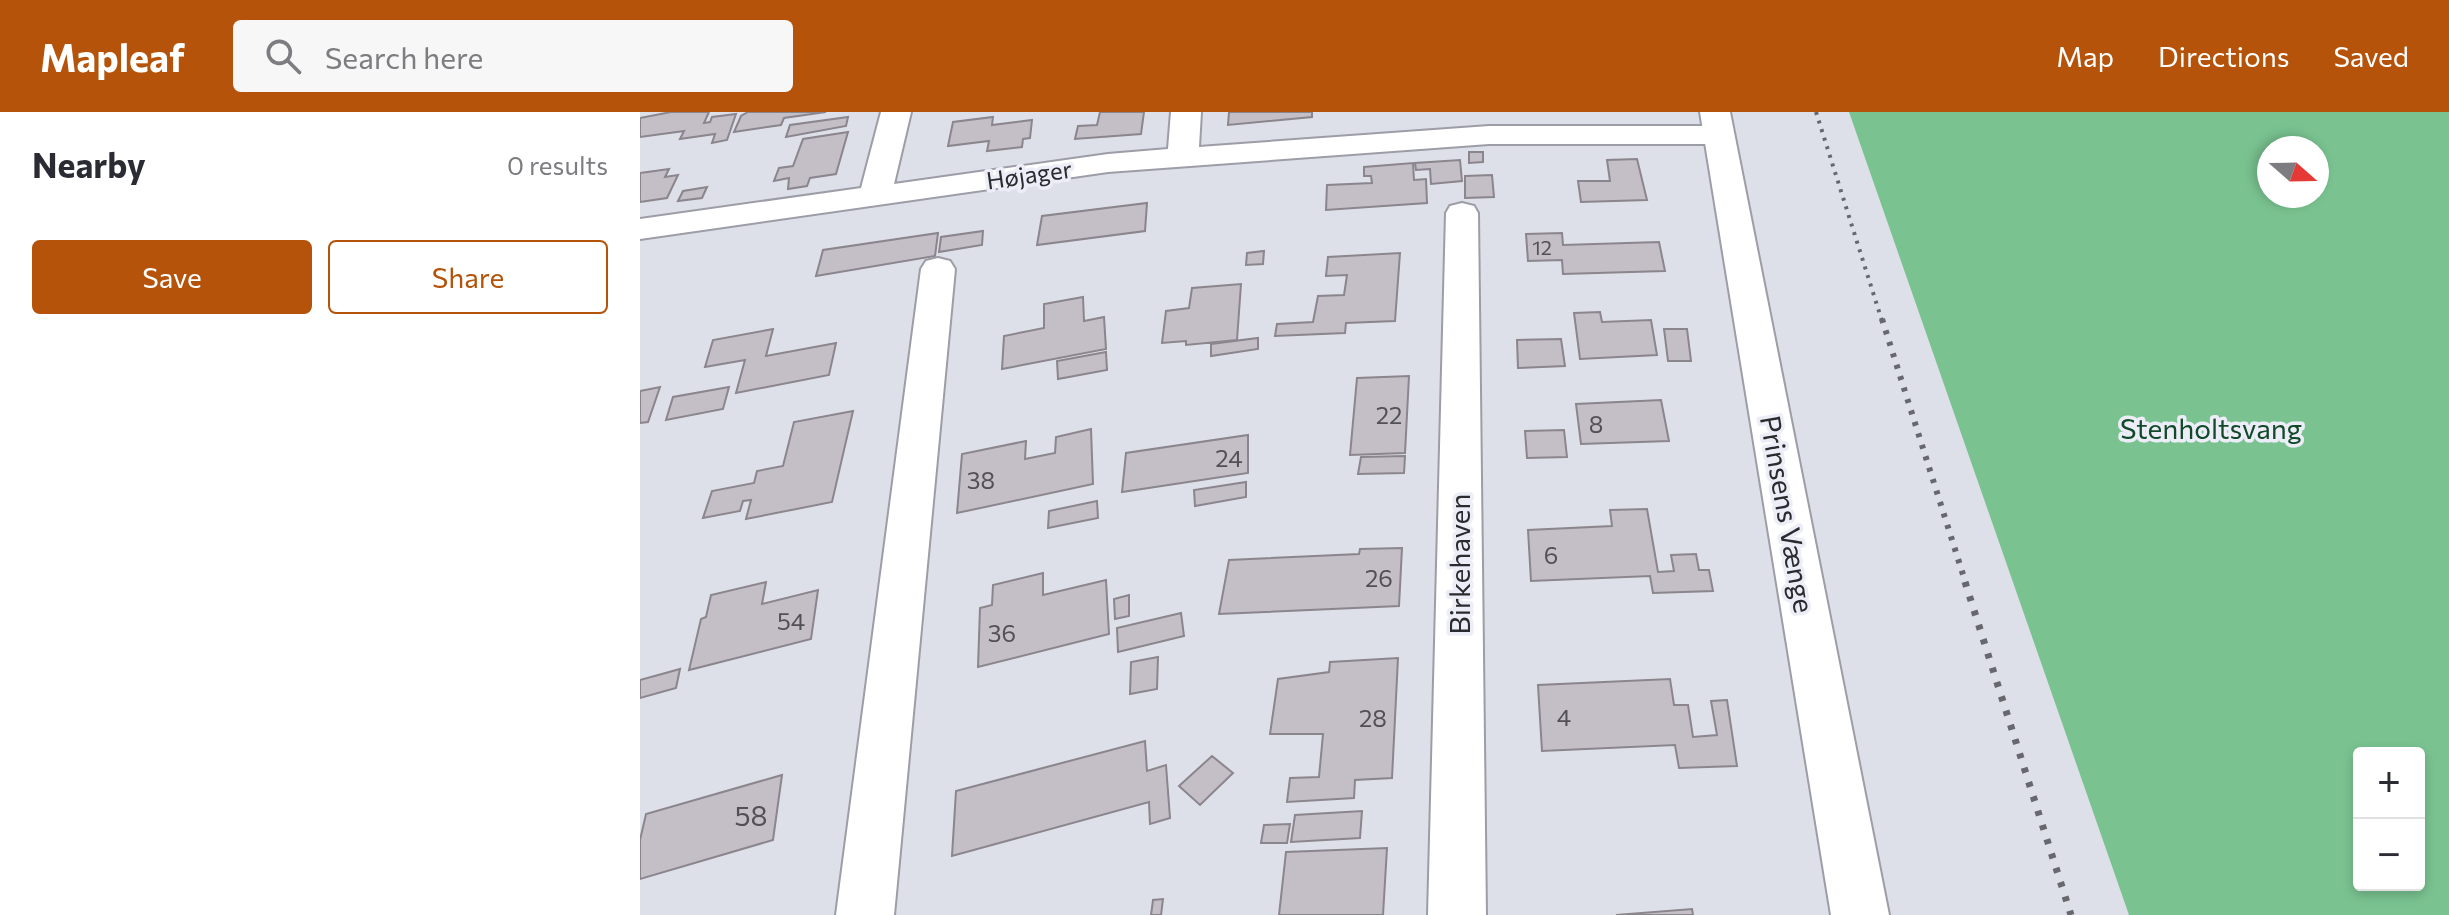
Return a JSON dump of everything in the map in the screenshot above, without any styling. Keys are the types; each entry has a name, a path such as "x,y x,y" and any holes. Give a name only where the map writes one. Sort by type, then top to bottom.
{"street":[{"path":"875,195 896,112"},
{"path":"1183,156 1186,112"},
{"name":"Højager","path":"640,229 1108,163 1488,123 1717,123"},
{"name":"Prinsens Vænge","path":"1717,123 1860,915"},
{"name":"Birkehaven","path":"1457,915 1462,213"},
{"path":"865,915 938,269"}],"green space":[{"name":"Stenholtsvang","path":"1849,112 2449,112 2449,915 2129,915"}],"building":[{"path":"671,112 709,112 704,123 710,122 712,117 736,114 727,140 712,143 715,134 680,139 684,131 640,137 640,118"},
{"path":"748,112 826,112 784,118 781,125 734,132 741,116"},
{"path":"1100,112 1144,112 1141,134 1075,139 1078,126 1097,125"},
{"path":"1229,112 1312,112 1312,117 1228,125"},
{"path":"848,117 846,126 786,137 790,125"},
{"path":"993,117 992,125 1032,120 1030,138 1023,139 1022,147 987,151 989,141 948,146 953,122"},
{"path":"848,132 836,174 810,178 807,186 788,189 789,178 774,181 779,168 793,166 803,139"},
{"path":"1469,152 1483,152 1483,162 1469,163"},
{"path":"1637,159 1647,200 1581,202 1578,181 1610,181 1607,160"},
{"path":"1460,160 1462,181 1431,184 1430,169 1416,170 1415,163"},
{"path":"1413,163 1414,180 1426,179 1427,203 1326,210 1327,185 1372,183 1371,176 1364,176 1364,167"},
{"path":"669,169 665,177 678,175 667,198 640,202 640,173"},
{"path":"1492,175 1494,197 1465,198 1465,176"},
{"path":"707,187 702,198 678,201 683,191"},
{"path":"1147,203 1145,231 1037,245 1042,216"},
{"path":"983,231 982,245 939,252 941,237"},
{"path":"938,233 935,256 816,276 823,250"},
{"path":"1562,233 1563,245 1659,242 1665,271 1563,274 1562,260 1528,261 1526,234"},
{"path":"1264,251 1263,264 1246,265 1247,253"},
{"path":"1400,253 1395,321 1346,323 1345,333 1275,336 1277,324 1313,322 1318,296 1344,295 1347,275 1326,276 1328,257"},
{"path":"1241,284 1237,340 1186,345 1186,341 1162,343 1166,311 1189,308 1192,288"},
{"path":"1083,297 1084,321 1104,317 1106,349 1002,369 1004,336 1044,328 1044,304"},
{"path":"1600,312 1602,322 1651,320 1657,355 1580,359 1574,313"},
{"path":"773,329 766,356 836,343 829,375 736,393 745,360 705,367 713,340"},
{"path":"1664,329 1687,329 1691,361 1668,361"},
{"path":"1258,338 1258,349 1211,356 1211,344"},
{"path":"1561,339 1565,366 1518,368 1517,340"},
{"path":"1106,352 1107,370 1058,379 1057,361"},
{"path":"1409,376 1405,453 1350,455 1357,378"},
{"path":"660,387 648,422 640,423 640,391"},
{"path":"729,387 723,409 666,420 673,397"},
{"path":"1661,400 1669,441 1581,444 1576,404"},
{"path":"853,411 832,502 746,519 751,500 743,501 740,511 703,518 712,491 754,483 757,471 783,466 794,422"},
{"path":"1091,429 1093,484 957,513 962,454 1026,441 1025,459 1055,453 1056,437"},
{"path":"1564,430 1567,457 1527,458 1525,431"},
{"path":"1248,435 1248,473 1122,492 1126,453"},
{"path":"1405,456 1404,473 1358,474 1361,457"},
{"path":"1246,482 1246,497 1195,506 1194,490"},
{"path":"1097,501 1098,518 1048,528 1049,511"},
{"path":"1647,509 1658,572 1674,571 1671,555 1696,554 1699,570 1709,570 1713,591 1653,593 1650,576 1531,581 1528,530 1612,526 1610,510"},
{"path":"1402,548 1399,606 1219,614 1229,560 1359,554 1360,549"},
{"path":"1043,573 1043,595 1106,580 1109,634 978,667 980,608 992,605 993,585"},
{"path":"766,582 762,604 818,590 811,639 689,670 701,619 706,617 711,595"},
{"path":"1129,595 1129,616 1115,619 1114,599"},
{"path":"1181,613 1184,636 1118,652 1117,628"},
{"path":"1158,657 1157,689 1130,694 1131,662"},
{"path":"1398,658 1392,778 1355,780 1354,798 1287,802 1290,778 1319,777 1323,734 1270,734 1278,679 1329,672 1330,662"},
{"path":"680,669 676,688 640,698 640,680"},
{"path":"1670,679 1674,705 1688,705 1693,737 1717,735 1711,701 1727,700 1737,766 1679,768 1675,745 1542,751 1538,685"},
{"path":"1145,741 1147,771 1166,765 1170,818 1150,824 1149,802 952,856 956,791"},
{"path":"1212,756 1233,773 1200,805 1179,786"},
{"path":"782,775 773,840 640,879 640,840 646,814"},
{"path":"1362,811 1360,838 1291,842 1295,815"},
{"path":"1290,824 1287,843 1261,843 1264,825"},
{"path":"1387,848 1383,915 1279,915 1286,852"},
{"path":"1163,899 1161,915 1151,915 1153,900"},
{"path":"1692,909 1693,915 1616,915"}],"railway":[{"path":"1816,112 1882,321"},
{"path":"1882,319 1966,584"},
{"path":"1965,582 2071,915"}]}
